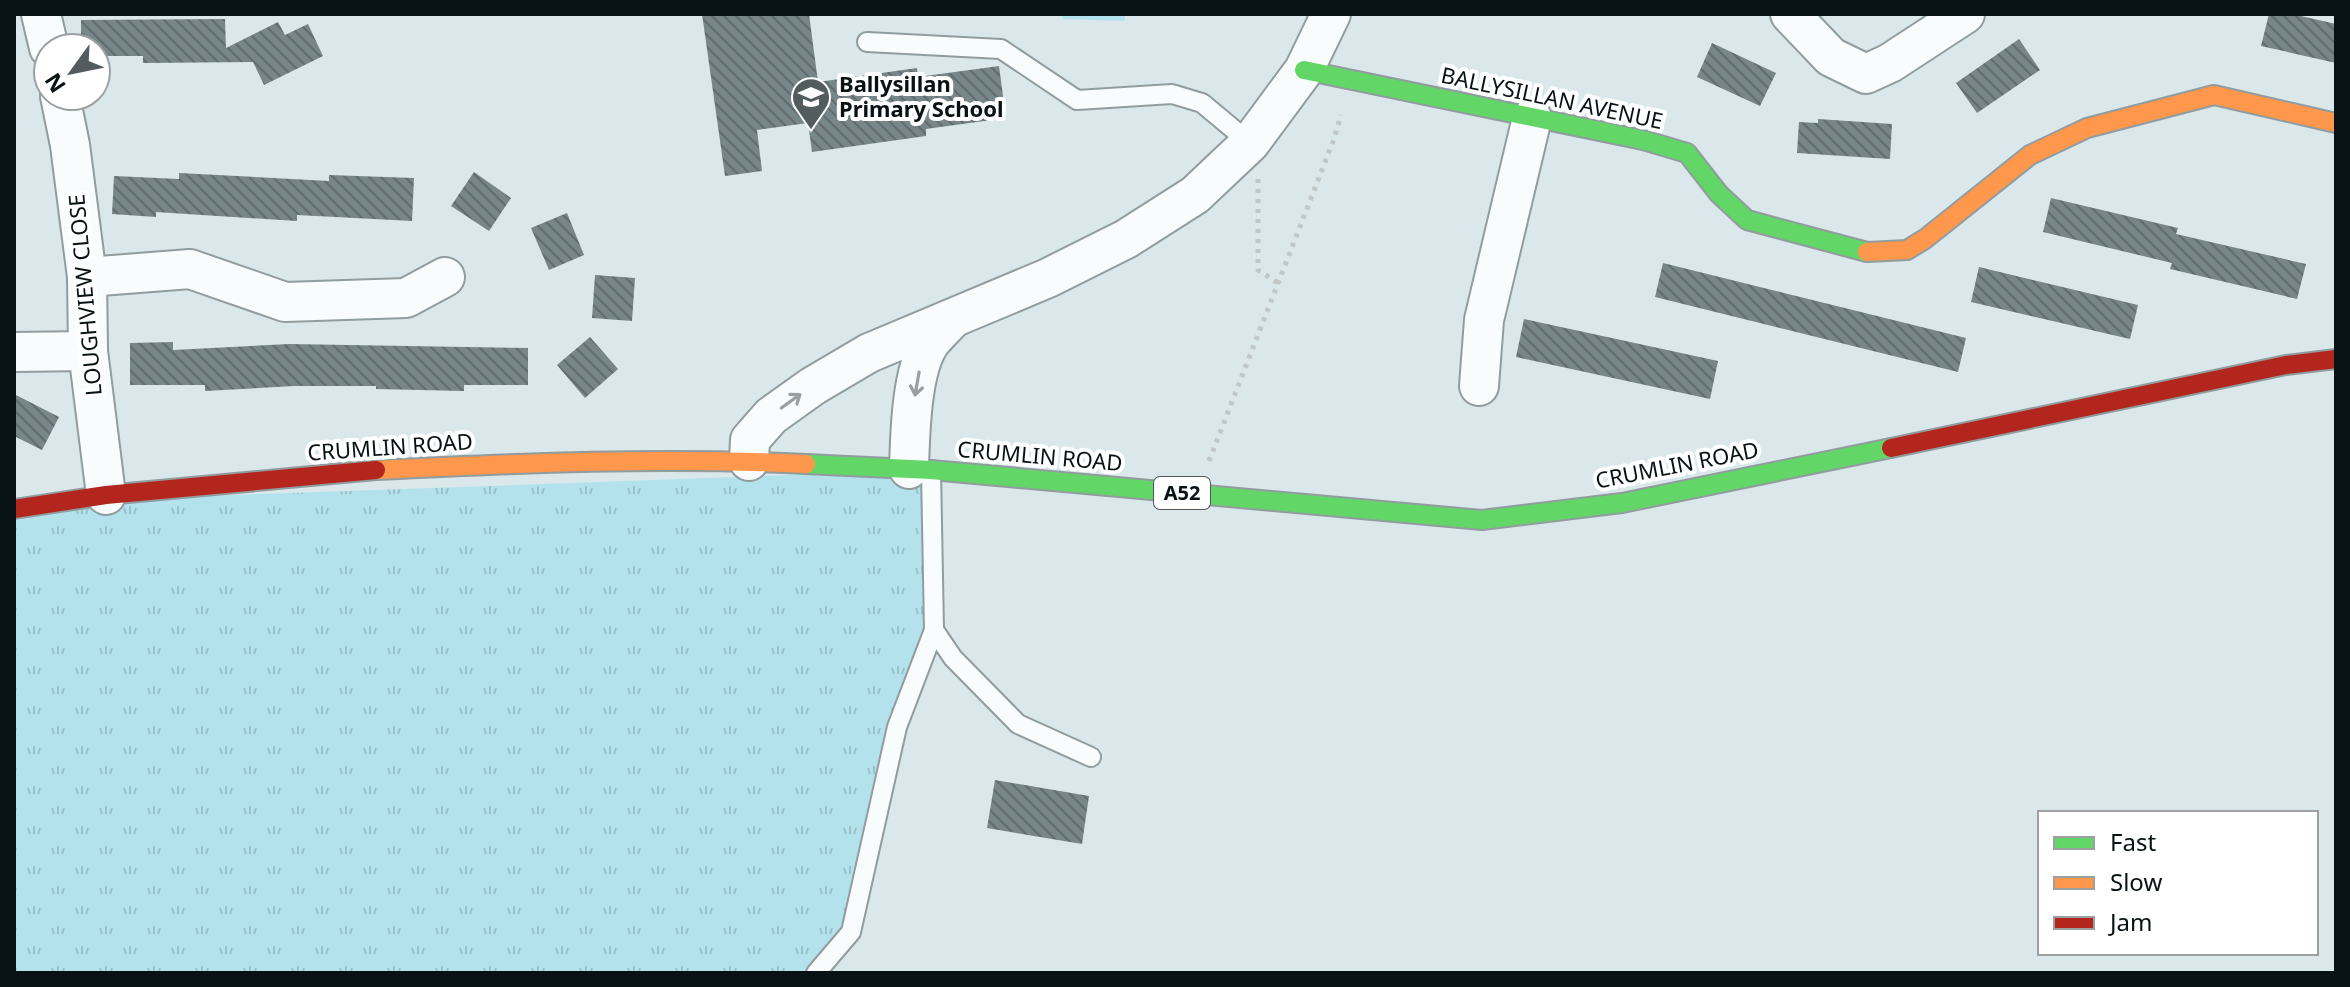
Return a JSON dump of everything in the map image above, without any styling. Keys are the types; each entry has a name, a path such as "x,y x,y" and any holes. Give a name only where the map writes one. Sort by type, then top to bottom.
{"main road":[{"name":"BALLYSILLAN AVENUE","path":"1304,70 1643,140 1687,153 1719,194 1747,220 1864,252 1907,250 2030,155 2087,128 2214,95 2336,123"},
{"name":"CRUMLIN ROAD","path":"14,509 106,495 365,471 501,464 749,461 920,470 1482,520 1622,503 2286,365 2336,359"}],"street":[{"path":"749,461 750,440 771,416 813,386 869,353 1048,278 1126,239 1195,195 1250,143 1304,70 1331,14"},
{"path":"1790,14 1831,57 1866,74 1890,63 1965,14"},
{"name":"LOUGHVIEW CLOSE","path":"63,112 87,277 88,351 106,495"},
{"path":"1479,386 1484,320 1532,118"},
{"path":"87,277 190,269 285,302 406,298 445,277"},
{"path":"920,470 910,425 920,368 929,344 954,317"},
{"path":"14,352 88,351"}],"lane":[{"path":"867,42 1001,49 1077,100 1172,94 1202,103 1250,143"},
{"path":"816,973 851,932 897,727 934,630 920,470"},
{"path":"934,630 953,658 1018,724 1091,757"}],"path":[{"path":"1204,495 1209,462 1334,139 1351,80"},
{"path":"1250,143 1260,187 1258,270 1278,283"}],"green space":[{"path":"1063,14 1125,14 1125,21 1062,19"},
{"path":"931,470 934,630 890,759 851,932 824,973 14,973 14,503"}],"building":[{"path":"702,14 809,14 818,82 917,68 918,77 999,66 1006,118 926,129 926,136 812,152 808,123 757,130 762,171 725,176"},
{"path":"2269,14 2292,14 2336,24 2336,63 2261,46"},
{"path":"225,19 226,48 278,22 285,35 308,24 323,56 264,85 253,62 143,63 143,56 112,56 112,32 81,32 81,20"},
{"path":"2019,39 2040,70 1977,113 1956,83"},
{"path":"1712,43 1776,73 1760,106 1697,77"},
{"path":"1818,119 1892,124 1890,159 1797,153 1799,122 1818,123"},
{"path":"474,172 511,198 489,231 451,206"},
{"path":"179,173 329,181 329,175 414,178 412,221 297,215 297,221 156,212 156,217 112,214 114,176 179,179"},
{"path":"2051,198 2178,228 2176,234 2306,264 2297,299 2170,269 2172,263 2043,232"},
{"path":"567,213 584,255 549,270 531,228"},
{"path":"1663,263 1966,338 1958,372 1655,297"},
{"path":"1979,267 2138,305 2130,339 1971,302"},
{"path":"595,275 635,278 632,321 592,318"},
{"path":"1524,319 1718,361 1710,399 1516,357"},
{"path":"590,337 618,369 585,398 557,365"},
{"path":"173,342 173,350 289,344 528,348 528,385 464,385 464,391 376,389 376,386 294,386 205,391 205,385 130,385 130,343"},
{"path":"14,394 59,417 42,450 14,436"},
{"path":"995,780 1089,796 1082,844 987,828"}],"traffic: fast":[{"path":"1304,70 1643,140 1687,153 1719,194 1747,220 1867,252"},
{"path":"806,464 931,470 1482,520 1622,503 1891,448"}],"traffic: slow":[{"path":"1867,252 1907,250 2030,155 2087,128 2214,95 2336,123"},
{"path":"376,470 645,461 806,464"}],"traffic: jam":[{"path":"1891,448 2286,365 2336,359"},
{"path":"14,509 106,495 376,470"}],"place":[{"name":"Ballysillan Primary School","path":"811,131"}]}
